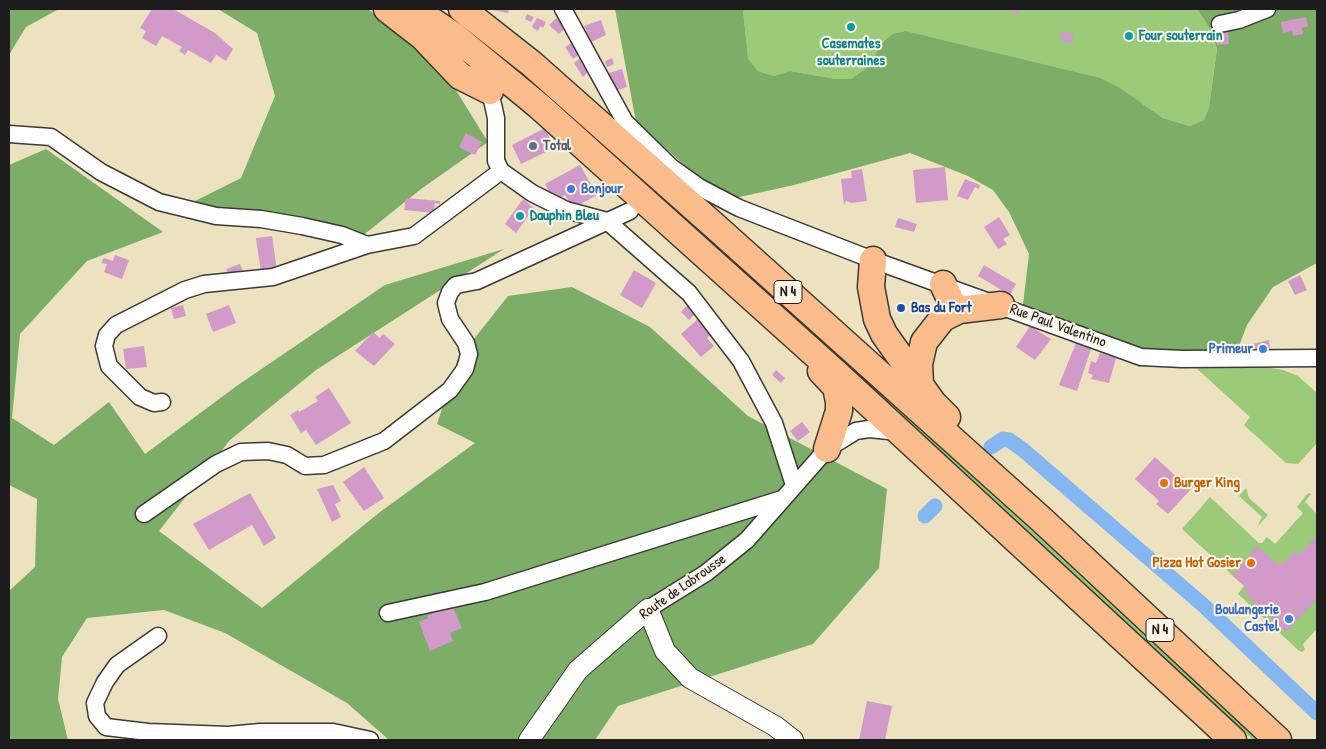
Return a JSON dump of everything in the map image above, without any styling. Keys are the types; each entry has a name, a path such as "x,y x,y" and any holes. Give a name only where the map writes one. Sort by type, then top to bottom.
{"highway":[{"path":"387,9 423,37 460,76 490,90"},
{"name":"N 4","path":"414,9 453,35 539,106 796,336 1234,740"},
{"name":"N 4","path":"462,9 532,64 1042,520 1278,740"},
{"path":"532,64 555,70 624,122"},
{"path":"619,216 757,301"},
{"path":"873,260 871,287 877,319 884,334 933,402 1042,520"},
{"path":"920,383 919,364 924,342 949,310 951,301 942,284"},
{"path":"941,319 959,310 1001,305"},
{"path":"796,336 817,367 836,387 839,411 827,449"}],"street":[{"name":"Rue Paul Valentino","path":"563,9 624,122 671,167 699,187 739,208 873,260 1141,357 1182,359 1317,358"},
{"path":"1220,24 1239,20 1267,9"},
{"path":"490,90 496,118 496,161 500,171 532,193 566,210 619,216 689,293 741,361 774,423 794,485"},
{"path":"9,134 51,137 102,172 159,202 216,216 261,219 302,226 367,244"},
{"path":"162,402 154,404 140,397 109,366 104,346 106,335 116,325 132,315 194,287 273,277 367,244 414,236 500,171"},
{"path":"144,514 216,464 242,452 268,451 288,455 305,466 324,465 384,441 450,390 465,369 469,354 466,343 450,319 446,303 450,292 456,284 477,281 619,216"},
{"name":"Route de Labrousse","path":"529,740 578,670 648,609 706,573 747,540 827,449 856,431 869,429 900,432"},
{"path":"388,613 485,592 782,499"},
{"path":"648,609 666,651 690,678 775,726 793,740"},
{"path":"158,636 117,665 105,682 95,703 97,716 106,727 148,732 228,735 260,732 333,732 370,740"}],"green space":[{"path":"9,9 59,9 26,27 9,55"},
{"path":"218,9 368,9 441,66 488,142 421,189 361,237 187,205 241,178 275,96 257,33"},
{"path":"615,9 743,9 748,58 758,71 774,76 790,71 836,79 851,79 869,66 880,45 892,34 905,31 1100,78 1120,88 1163,118 1190,126 1204,120 1209,107 1217,49 1211,30 1197,9 1237,9 1237,14 1251,9 1317,9 1317,263 1273,287 1247,325 1234,359 1168,358 1022,313 1029,254 1009,212 993,190 968,176 910,153 794,185 735,198 700,179 636,122"},
{"path":"743,9 1197,9 1211,30 1217,49 1209,107 1204,120 1190,126 1163,118 1142,103 905,31 892,34 880,45 869,66 851,79 836,79 790,71 774,76 758,71 748,58"},
{"path":"46,149 163,232 87,261 20,334 12,418 54,445 109,402 145,454 238,385 385,285 504,249 316,370 230,440 159,531 262,608 380,512 475,443 437,424 458,359 508,296 572,287 650,327 748,416 887,489 879,568 813,644 618,706 595,740 389,740 347,703 225,633 164,610 87,618 62,657 58,699 68,740 9,740 9,591 35,567 37,499 9,485 9,165"},
{"path":"634,171 939,442 1263,740 1253,740 1243,731"},
{"path":"1194,366 1265,367 1283,370 1298,376 1317,393 1317,443 1298,464 1286,463 1244,425 1250,417"},
{"path":"1246,488 1249,498 1268,515 1257,527 1262,517 1239,496"},
{"path":"1308,493 1311,494 1305,502 1317,514 1317,629 1303,644 1305,650 1302,652 1238,594 1244,586 1182,529 1210,497 1259,543 1262,543 1267,537 1275,544 1303,513 1297,507"}],"building":[{"path":"152,9 173,9 215,33 233,49 226,61 216,55 211,63 188,50 185,55 179,51 182,47 162,36 156,46 142,38 146,31 140,28"},
{"path":"488,9 509,9 508,13"},
{"path":"1001,9 1020,9 1019,14"},
{"path":"527,14 534,17 531,22 525,19"},
{"path":"559,16 568,25 559,34 549,25"},
{"path":"1306,17 1308,26 1302,28 1303,34 1293,36 1292,31 1283,33 1281,22"},
{"path":"537,18 546,22 543,28 540,26 538,31 532,27"},
{"path":"601,20 606,35 591,42 584,26"},
{"path":"1062,31 1074,34 1071,43 1060,40"},
{"path":"1228,32 1229,44 1217,45 1216,33"},
{"path":"576,40 583,52 573,59 565,47"},
{"path":"584,55 589,67 586,69 588,72 583,77 574,63"},
{"path":"612,58 614,64 607,67 605,61"},
{"path":"622,69 627,87 612,92 606,74"},
{"name":"Total","path":"545,128 554,148 521,164 512,145"},
{"path":"466,133 482,142 475,155 459,147"},
{"name":"Bonjour","path":"580,165 597,195 573,208 565,195 554,201 545,184"},
{"path":"945,167 948,200 916,203 913,170"},
{"path":"862,169 867,201 851,203 846,201 844,205 841,179 852,178 851,171"},
{"path":"965,179 980,185 979,189 975,187 968,200 957,196"},
{"path":"406,198 440,201 440,204 435,203 434,213 404,210"},
{"name":"Dauphin Bleu","path":"523,199 534,208 516,233 505,224"},
{"path":"999,217 1010,235 1003,239 1007,244 998,249 984,227"},
{"path":"898,218 917,224 914,232 895,227"},
{"path":"272,236 277,271 261,273 256,238"},
{"path":"115,255 129,260 122,279 104,272 107,264 101,263 104,258 113,261"},
{"path":"240,264 244,274 230,279 226,269"},
{"path":"984,265 1016,284 1010,295 978,276"},
{"path":"634,270 656,283 642,308 620,295"},
{"path":"1300,275 1307,290 1295,295 1288,281"},
{"path":"690,302 698,311 689,320 681,312"},
{"path":"183,305 186,316 174,319 171,308"},
{"path":"229,305 236,323 213,332 206,314"},
{"path":"698,319 711,335 707,338 714,346 701,357 681,334"},
{"path":"1030,326 1051,339 1035,360 1016,347"},
{"path":"373,332 380,338 383,334 395,344 374,366 355,351"},
{"name":"Primeur","path":"1269,340 1271,354 1260,356 1253,344"},
{"path":"1076,343 1091,349 1077,391 1059,385"},
{"path":"144,346 147,367 126,369 123,349"},
{"path":"1100,353 1116,358 1109,383 1091,379 1093,375 1088,373 1091,361 1096,363"},
{"path":"776,370 785,378 781,383 772,375"},
{"path":"329,388 351,423 316,445 306,430 301,433 290,415 318,401 315,397"},
{"path":"802,422 810,432 798,441 790,431"},
{"name":"Burger King","path":"1155,457 1179,479 1182,476 1193,487 1168,514 1156,504 1159,501 1135,479"},
{"path":"364,467 384,498 364,511 343,482"},
{"path":"333,485 341,501 335,504 341,517 332,522 317,489"},
{"path":"250,493 276,538 264,546 252,525 209,550 193,524"},
{"path":"1317,535 1317,599 1286,632 1246,595 1245,586 1232,575 1257,546 1277,564 1284,563 1295,551 1299,555"},
{"path":"452,605 462,628 450,633 453,641 430,651 419,622 428,618 427,616"},
{"path":"867,701 892,706 885,740 859,740"}],"waterway":[{"path":"991,447 1003,439 1009,440 1022,449 1203,605 1317,713"},
{"path":"925,516 935,506"}],"place":[{"name":"Casemates souterraines","path":"851,27"},
{"name":"Four souterrain","path":"1129,36"},
{"name":"Total","path":"533,146"},
{"name":"Bonjour","path":"571,189"},
{"name":"Dauphin Bleu","path":"520,216"},
{"name":"Bas du Fort","path":"901,308"},
{"name":"Primeur","path":"1263,349"},
{"name":"Burger King","path":"1164,483"},
{"name":"Pizza Hot Gosier","path":"1251,563"},
{"name":"Boulangerie Castel","path":"1289,619"}]}
